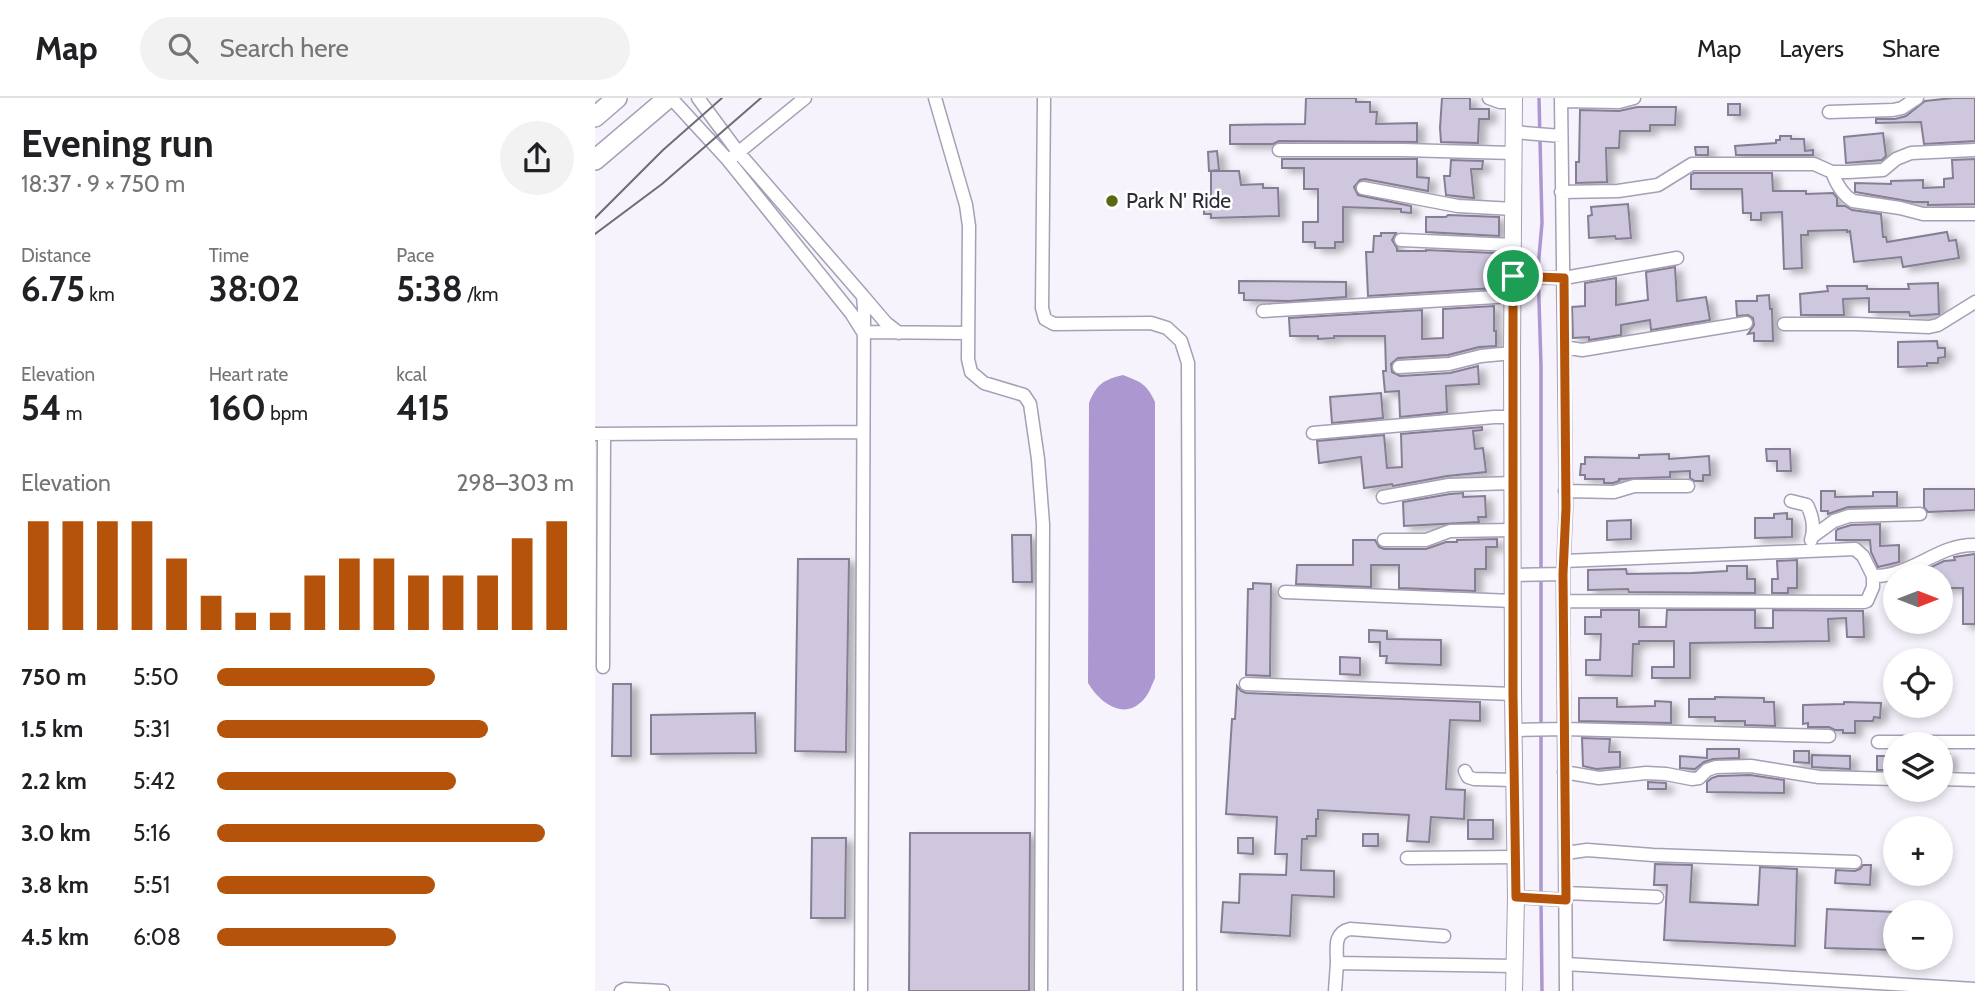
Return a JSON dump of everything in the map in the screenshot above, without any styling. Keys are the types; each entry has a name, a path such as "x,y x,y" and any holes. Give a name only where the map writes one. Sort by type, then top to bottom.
{"highway":[{"path":"595,117 617,98"},
{"path":"595,160 670,98"}],"main road":[{"path":"1514,100 1519,133 1513,153 1513,245 1519,277 1513,296 1512,353 1504,417 1506,530 1521,575 1505,600 1513,694 1522,730 1514,780 1515,857 1522,898 1514,991"}],"street":[{"path":"670,98 733,156 886,323 899,333"},
{"path":"698,98 733,156 863,332"},
{"path":"733,156 805,98"},
{"path":"935,98 966,205 969,226 967,333 971,372 983,383 1024,395 1030,404 1038,459 1042,524 1041,991"},
{"path":"1044,98 1042,308 1045,319 1054,324 1151,323 1167,328 1181,341 1188,363 1190,991"},
{"path":"1489,98 1500,103 1514,100"},
{"path":"1566,991 1563,898 1566,853 1560,729 1563,601 1560,570 1565,491 1564,347 1560,278 1561,192 1557,135 1561,100 1619,103 1634,98"},
{"path":"1829,112 1893,110 1902,108 1917,98"},
{"path":"1519,133 1557,135"},
{"path":"1279,150 1513,153"},
{"path":"1561,192 1618,191 1658,186 1692,164 1814,164 1832,172 1848,173 1883,170 1896,159 1911,153 1975,150"},
{"path":"1832,172 1837,184 1853,201 1923,214 1975,214"},
{"path":"1363,188 1458,206 1514,209"},
{"path":"1401,240 1513,245"},
{"path":"1519,277 1560,278 1677,258"},
{"path":"861,991 863,296"},
{"path":"1263,311 1513,296"},
{"path":"1784,324 1929,327 1938,325 1975,302"},
{"path":"1564,347 1582,350 1746,323"},
{"path":"863,332 967,333"},
{"path":"1399,367 1449,364 1482,356 1512,353"},
{"path":"1313,433 1504,417"},
{"path":"603,667 599,434 863,432"},
{"path":"1383,497 1449,485 1505,483"},
{"path":"1565,491 1614,492 1634,486 1688,486"},
{"path":"1791,501 1807,505 1812,515 1812,537"},
{"path":"1805,550 1812,537 1834,521 1849,516 1920,514"},
{"path":"1384,540 1426,540 1450,531 1506,530"},
{"path":"1873,576 1896,574 1948,549 1975,545"},
{"path":"1521,575 1855,548 1863,556 1873,576 1871,594 1864,602 1563,601"},
{"path":"1285,592 1505,600"},
{"path":"1246,684 1513,694"},
{"path":"1522,730 1829,736"},
{"path":"1878,742 1975,742"},
{"path":"1564,772 1599,778 1646,773 1692,779 1699,778 1707,770 1716,767 1751,766 1819,777 1883,779"},
{"path":"1465,771 1468,777 1474,779 1514,780"},
{"path":"1953,779 1975,780"},
{"path":"1566,853 1587,850 1855,862"},
{"path":"1408,858 1515,857"},
{"path":"1522,898 1657,898"},
{"path":"1335,991 1337,940 1343,930 1444,936"},
{"path":"1337,962 1515,966"},
{"path":"1566,964 1975,989"},
{"path":"621,991 663,991"}],"shaded area":[{"path":"1123,375 1143,384 1155,402 1155,678 1143,701 1133,708 1118,709 1098,696 1088,683 1089,403 1101,384"}],"building":[{"path":"1306,98 1356,98 1356,102 1370,102 1370,112 1377,112 1376,124 1417,123 1417,142 1279,141 1273,144 1230,144 1230,125 1305,124"},
{"path":"1442,98 1470,98 1470,109 1489,109 1489,119 1479,119 1478,143 1441,142"},
{"path":"1975,98 1975,141 1924,144 1921,122 1876,123 1876,119 1906,116 1925,101"},
{"path":"1728,104 1740,104 1740,115 1728,115"},
{"path":"1637,107 1676,107 1675,125 1650,125 1650,131 1620,131 1619,148 1606,148 1607,182 1576,183 1580,110 1619,111"},
{"path":"1883,133 1886,156 1882,160 1846,163 1844,137"},
{"path":"1780,136 1804,139 1805,151 1813,150 1813,155 1736,155 1735,146 1776,143"},
{"path":"1695,147 1708,147 1708,155 1696,155"},
{"path":"1217,151 1219,170 1209,171 1208,152"},
{"path":"1282,159 1417,159 1417,177 1429,178 1428,191 1360,180 1354,187 1358,195 1411,206 1411,213 1401,212 1401,209 1343,207 1343,242 1335,242 1335,248 1315,248 1315,242 1303,242 1303,222 1318,222 1318,189 1304,189 1304,168 1282,168"},
{"path":"1975,159 1975,204 1928,205 1928,202 1855,192 1855,183 1891,184 1891,181 1923,180 1923,188 1944,187 1944,179 1953,178 1952,160"},
{"path":"1451,160 1483,161 1482,169 1471,169 1474,198 1446,195 1444,176 1450,176"},
{"path":"1211,171 1239,171 1241,185 1263,184 1263,188 1278,188 1279,216 1211,218 1211,214 1204,214 1204,198 1211,198"},
{"path":"1772,173 1773,191 1833,193 1837,198 1837,206 1881,214 1883,237 1886,237 1887,242 1947,232 1949,241 1956,240 1959,258 1903,267 1901,257 1854,262 1850,231 1808,231 1808,235 1801,235 1802,268 1784,269 1782,212 1761,213 1761,220 1751,220 1751,213 1743,213 1742,189 1691,189 1691,175"},
{"path":"1628,204 1631,238 1589,238 1588,216 1592,215 1591,207"},
{"path":"1426,217 1499,217 1499,236 1426,232"},
{"path":"1381,233 1396,233 1392,240 1397,251 1494,253 1494,288 1368,296 1366,252 1373,252 1374,236 1381,236"},
{"path":"1675,267 1677,301 1706,297 1710,320 1651,330 1650,320 1621,325 1621,335 1589,340 1589,337 1573,338 1572,307 1585,306 1585,283 1616,278 1616,305 1648,300 1646,272"},
{"path":"1239,281 1346,282 1346,297 1289,301 1244,300 1244,293 1239,293"},
{"path":"1938,283 1939,314 1910,316 1909,312 1869,312 1869,298 1843,299 1844,315 1801,315 1800,294 1828,291 1827,286 1909,289 1908,284"},
{"path":"1769,295 1773,341 1754,341 1754,333 1748,334 1754,325 1753,318 1748,315 1737,316 1736,301 1757,301 1757,296"},
{"path":"1494,306 1496,346 1479,347 1448,355 1398,358 1391,364 1392,372 1400,376 1450,373 1478,366 1479,384 1446,386 1447,412 1400,417 1399,391 1385,392 1385,336 1334,336 1318,339 1318,336 1290,336 1289,318 1422,310 1422,339 1443,338 1443,309"},
{"path":"1937,341 1938,348 1945,348 1945,357 1938,358 1938,363 1898,367 1898,342"},
{"path":"1381,393 1383,418 1332,423 1330,397"},
{"path":"1482,427 1482,430 1473,431 1475,449 1483,448 1486,472 1364,488 1361,457 1319,463 1317,441 1384,435 1387,468 1402,467 1401,434"},
{"path":"1766,449 1790,449 1791,471 1777,471 1777,461 1767,461"},
{"path":"1669,454 1669,459 1709,456 1710,475 1703,475 1703,481 1695,481 1690,478 1690,471 1670,472 1670,477 1619,479 1613,483 1604,483 1604,479 1585,479 1585,475 1580,475 1585,457 1639,458 1639,455"},
{"path":"1924,489 1975,489 1975,510 1928,512 1924,507"},
{"path":"1821,491 1835,491 1835,497 1897,492 1897,506 1848,507 1828,514 1828,511 1821,511"},
{"path":"1463,493 1463,497 1485,496 1486,517 1478,517 1479,522 1404,526 1403,502"},
{"path":"1787,513 1787,519 1792,519 1792,537 1755,538 1755,518 1774,518 1774,514"},
{"path":"1631,520 1631,539 1607,540 1607,521"},
{"path":"1880,524 1880,546 1899,545 1899,562 1878,567 1871,552 1870,540 1836,540 1838,529 1851,525"},
{"path":"1012,535 1031,535 1032,582 1013,582"},
{"path":"1497,539 1497,547 1486,547 1486,569 1475,569 1475,591 1399,588 1399,565 1371,565 1371,587 1296,584 1297,565 1353,565 1353,540 1375,540 1379,547 1384,549 1426,549 1457,540"},
{"path":"1975,554 1975,624 1963,624 1963,588 1953,588 1953,564 1938,564 1955,560 1954,557"},
{"path":"798,559 849,559 846,752 795,751"},
{"path":"1797,560 1797,588 1788,588 1788,593 1772,593 1772,579 1778,579 1777,561"},
{"path":"1727,566 1747,566 1747,579 1755,579 1755,593 1588,590 1588,570 1626,569 1627,574 1692,573 1727,571"},
{"path":"1253,583 1271,584 1270,676 1246,675 1248,589 1253,589"},
{"path":"1601,610 1639,610 1639,627 1666,627 1667,610 1755,610 1755,628 1773,628 1773,610 1863,611 1864,637 1847,637 1846,618 1828,619 1829,641 1690,643 1690,678 1652,678 1652,667 1674,667 1674,641 1639,641 1639,644 1633,644 1632,676 1586,675 1586,660 1600,660 1601,634 1585,634 1585,617 1601,617"},
{"path":"1369,630 1387,631 1387,639 1441,640 1441,665 1386,663 1387,656 1380,656 1380,642 1369,642"},
{"path":"1340,657 1360,658 1360,675 1340,674"},
{"path":"613,684 631,684 631,756 612,756"},
{"path":"1237,686 1246,693 1480,702 1480,721 1450,720 1446,789 1465,790 1464,819 1431,817 1429,842 1407,841 1409,815 1318,810 1316,836 1302,839 1301,870 1334,871 1334,897 1292,895 1290,936 1221,932 1223,902 1239,903 1240,874 1286,875 1287,854 1275,854 1277,817 1226,814 1232,719 1235,719"},
{"path":"1579,698 1617,698 1617,707 1655,706 1655,701 1671,702 1671,723 1579,721"},
{"path":"1764,698 1764,702 1774,702 1775,726 1745,725 1745,721 1715,721 1715,717 1689,717 1689,699"},
{"path":"1881,703 1880,718 1874,717 1873,721 1855,721 1855,733 1843,733 1843,730 1829,727 1808,727 1808,723 1803,724 1803,705"},
{"path":"755,713 756,753 651,754 651,715"},
{"path":"1582,738 1610,739 1609,752 1620,752 1620,767 1596,769 1583,766"},
{"path":"1707,749 1739,749 1739,758 1713,759 1695,769 1680,768 1680,756 1707,758"},
{"path":"1794,751 1809,751 1809,763 1794,762"},
{"path":"1812,755 1850,756 1850,769 1812,767"},
{"path":"1877,756 1883,756 1883,770 1877,770"},
{"path":"1750,775 1784,780 1784,793 1707,792 1707,782 1712,778"},
{"path":"1648,782 1666,783 1666,789 1648,789"},
{"path":"1468,820 1493,820 1493,839 1468,839"},
{"path":"910,833 1030,833 1029,991 909,991"},
{"path":"1363,834 1378,834 1378,846 1363,846"},
{"path":"812,838 846,838 845,918 811,918"},
{"path":"1238,838 1253,838 1253,854 1238,853"},
{"path":"1655,864 1692,865 1690,902 1758,905 1760,867 1797,869 1795,946 1664,940 1667,885 1654,885"},
{"path":"1863,865 1871,865 1870,885 1835,883 1836,870 1855,871"},
{"path":"1827,909 1883,911 1883,950 1825,948"}],"waterway":[{"path":"1539,98 1542,223 1538,268 1541,366 1541,726"},
{"path":"1541,734 1541,894"},
{"path":"1541,902 1542,991"}],"tram line":[{"path":"595,218 663,150 722,98"},
{"path":"595,234 662,184 761,98"}],"place":[{"name":"Park N' Ride","path":"1112,201"}],"route":[{"path":"1513,276 1564,278 1566,900 1516,897 1513,276"}]}
